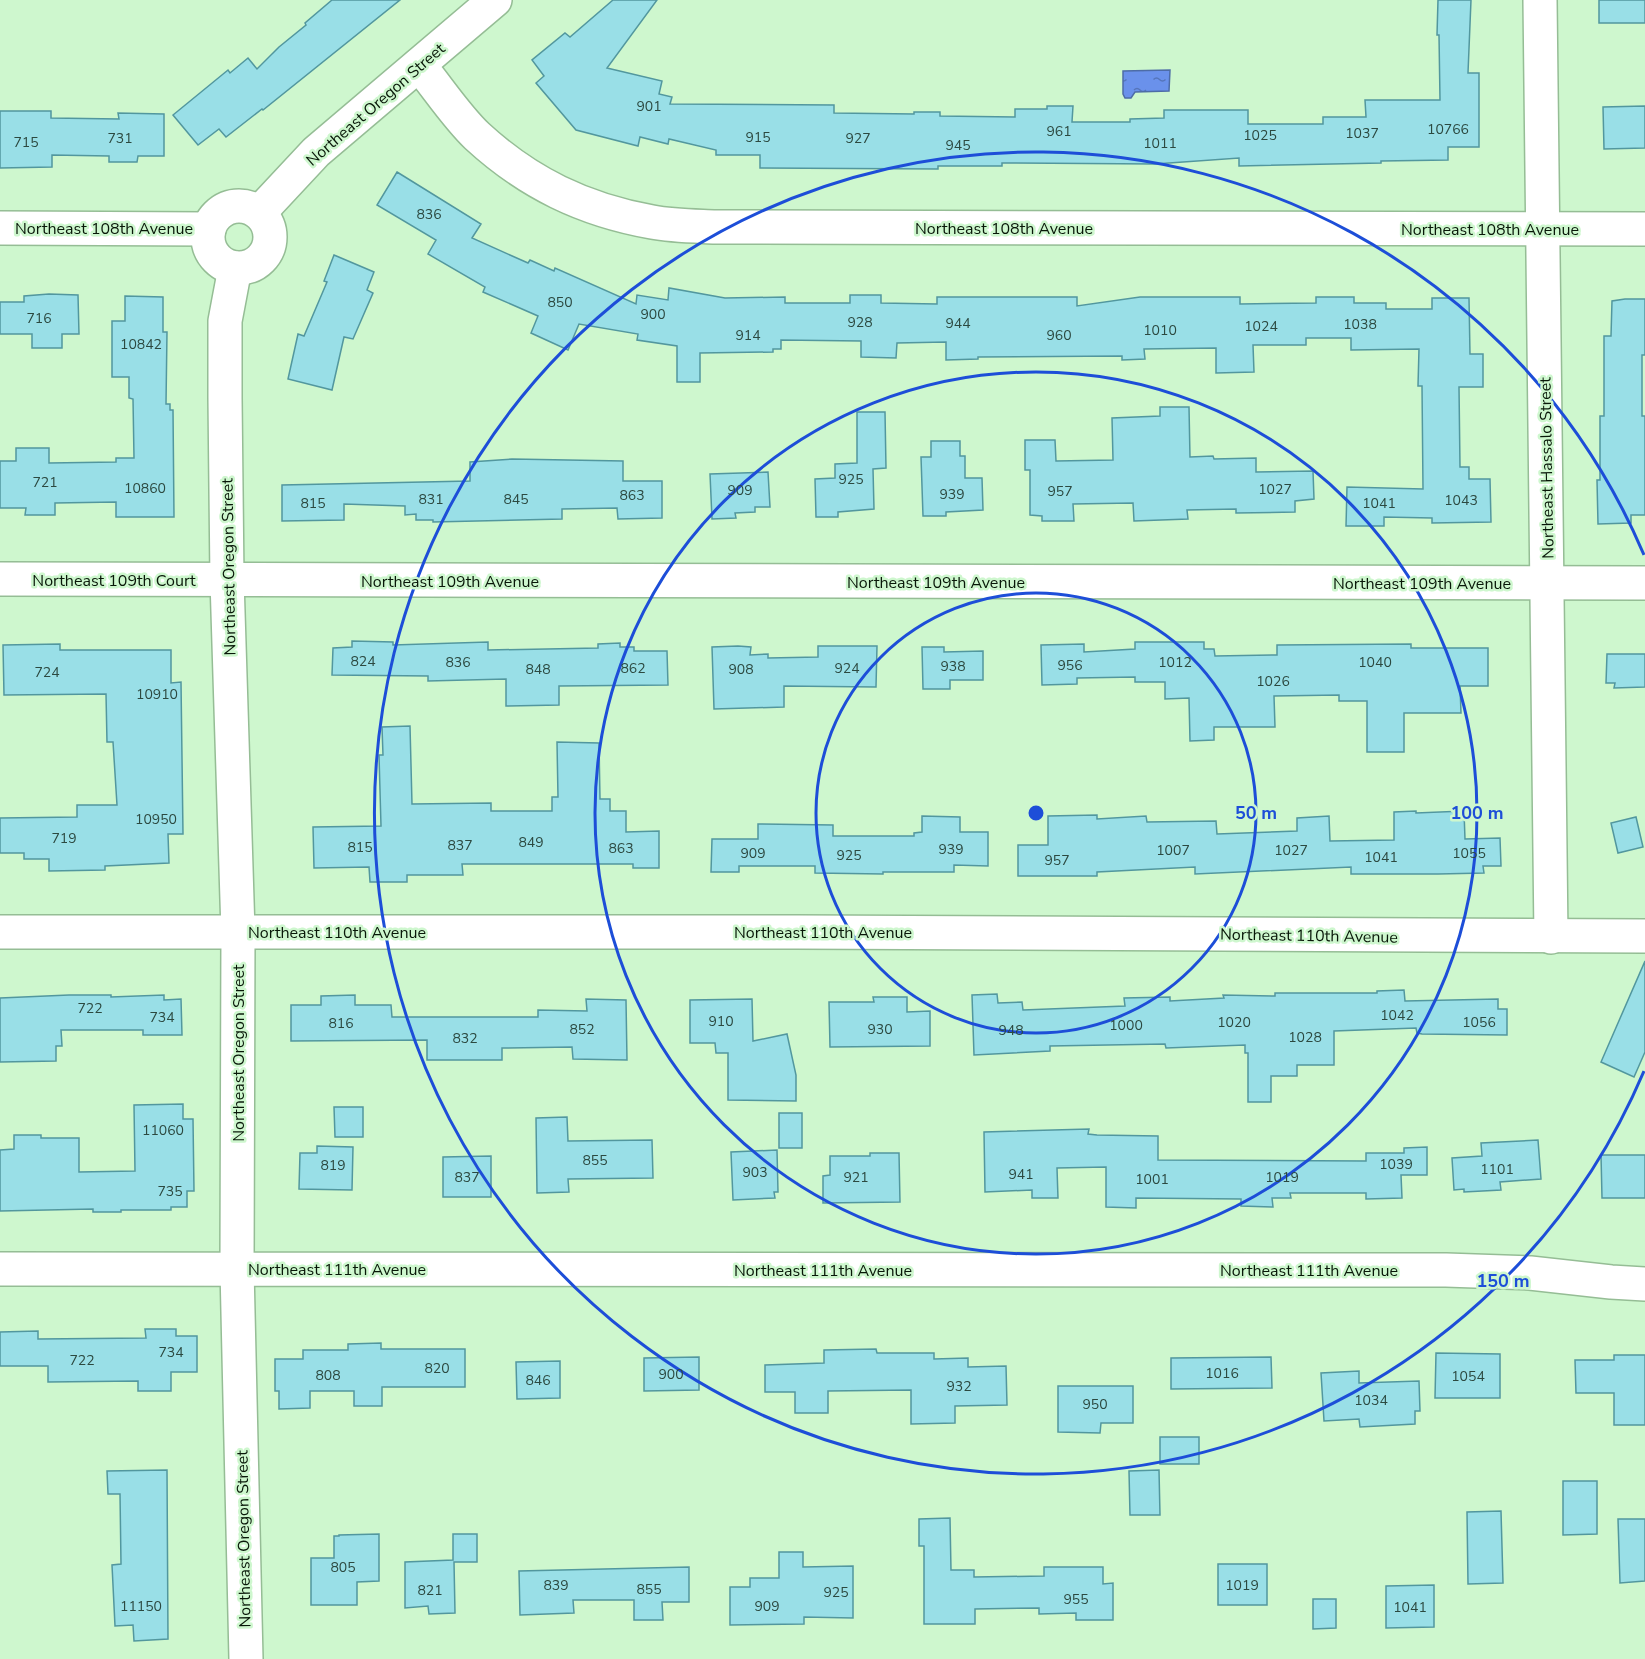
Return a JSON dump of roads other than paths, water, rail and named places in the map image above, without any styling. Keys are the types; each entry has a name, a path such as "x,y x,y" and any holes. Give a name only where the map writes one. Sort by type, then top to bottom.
{"street":[{"name":"Northeast Oregon Street","path":"260,212 316,152 495,0"},
{"name":"Northeast Hassalo Street","path":"1540,0 1551,937"},
{"name":"Northeast 108th Avenue","path":"419,65 476,135 524,174 563,196 608,212 654,223 728,227 1645,230"},
{"path":"247,206 260,212 270,233 265,255 250,266 235,268 220,264 209,249 208,229 212,219 226,207 247,206"},
{"name":"Northeast 108th Avenue","path":"0,228 208,229"},
{"name":"Northeast Oregon Street","path":"235,268 225,321 227,580 238,932 237,1269 246,1659"},
{"name":"Northeast 109th Court","path":"0,579 227,580"},
{"name":"Northeast 109th Avenue","path":"227,580 1645,583"},
{"name":"Northeast 110th Avenue","path":"0,932 798,932 1645,936"},
{"name":"Northeast 111th Avenue","path":"0,1269 1446,1270 1530,1273 1645,1284"}],"water":[{"path":"1170,70 1169,91 1135,92 1131,98 1125,98 1123,71"}]}
